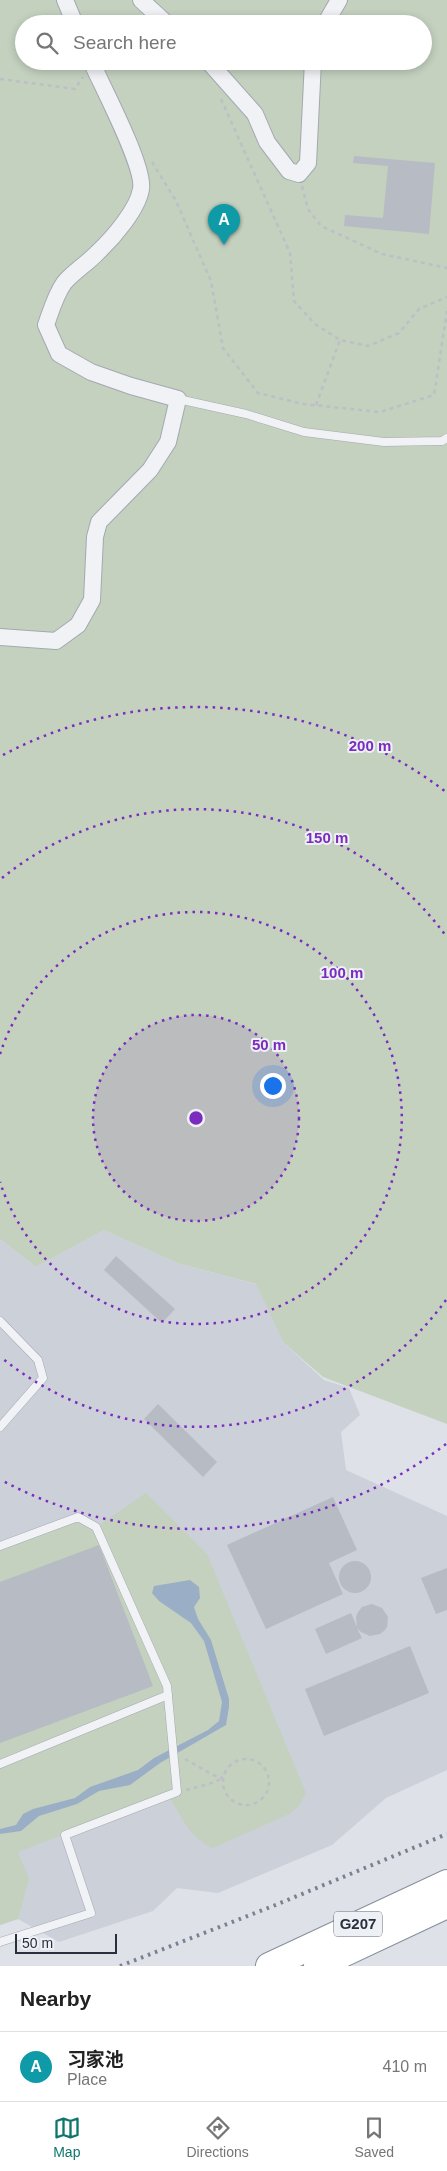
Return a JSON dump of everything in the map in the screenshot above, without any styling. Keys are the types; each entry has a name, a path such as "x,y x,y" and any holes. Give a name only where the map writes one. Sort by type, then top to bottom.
{"highway":[{"name":"G207","path":"269,1966 447,1883"},
{"name":"G207","path":"317,1966 447,1905"}],"street":[{"path":"65,0 71,15"},
{"path":"141,0 157,15"},
{"path":"330,15 339,0"},
{"path":"0,637 56,640 78,625 92,600 95,537 99,522 150,470 168,442 178,399 131,386 91,372 59,354 46,326 55,298 65,282 99,251 123,224 134,207 141,189 139,169 96,70"},
{"path":"216,70 255,114 267,142 289,171 299,174 308,163 313,70"}],"lane":[{"path":"178,399 246,414 304,432 384,442 442,441 447,438"},
{"path":"0,1321 38,1360 43,1378 0,1427"},
{"path":"0,1546 78,1517 96,1528 167,1686 177,1792 65,1835 91,1913 0,1942"},
{"path":"0,1764 168,1695"}],"path":[{"path":"0,79 75,89 87,70"},
{"path":"221,98 290,253 294,301 314,324 340,340 368,346 399,334 419,309 447,297"},
{"path":"151,160 176,200 211,281 223,348 258,393 316,405 380,412 434,395 447,311"},
{"path":"299,174 308,209 321,226 382,254 447,268"},
{"path":"316,405 340,340"},
{"path":"173,1751 213,1775 223,1778"},
{"path":"177,1792 209,1784 223,1778 230,1765 244,1759 252,1759 264,1767 270,1782 268,1790 259,1802 244,1806 237,1804 225,1793 223,1778"}],"shaded area":[{"path":"104,1230 177,1263 266,1287 284,1343 324,1380 349,1388 360,1415 341,1432 346,1470 447,1516 447,1770 386,1798 332,1845 218,1893 177,1888 153,1911 59,1942 18,1919 0,1925 0,1239 36,1267"}],"green space":[{"path":"0,0 447,0 447,1424 323,1377 284,1343 256,1284 177,1263 104,1230 36,1267 0,1239"},
{"path":"146,1493 207,1554 306,1793 298,1807 289,1814 213,1848 192,1833 168,1795 18,1852 29,1879 18,1919 0,1925 0,1546 78,1517 96,1527"}],"water":[{"path":"190,1580 199,1587 200,1598 194,1607 198,1619 211,1640 229,1699 226,1725 160,1763 130,1785 99,1791 77,1804 39,1816 21,1831 0,1834 0,1829 16,1825 23,1814 33,1809 75,1798 90,1787 138,1770 154,1758 208,1730 219,1721 222,1702 204,1641 191,1623 159,1601 152,1593 154,1586"}],"building":[{"path":"354,156 435,163 429,234 344,226 345,215 383,218 388,166 353,163"},
{"path":"116,1256 175,1309 162,1323 104,1270"},
{"path":"158,1404 217,1462 203,1477 144,1419"},
{"path":"333,1497 357,1550 329,1563 343,1594 266,1629 227,1545"},
{"path":"99,1545 153,1686 0,1743 0,1582"},
{"path":"355,1561 361,1562 366,1566 370,1571 370,1583 366,1588 361,1592 355,1593 349,1592 344,1588 340,1583 339,1577 340,1571 344,1566 349,1562"},
{"path":"447,1568 447,1610 436,1614 421,1578"},
{"path":"372,1604 382,1608 388,1617 387,1627 384,1631 370,1636 357,1628 362,1638 326,1654 315,1629 351,1613 357,1627 356,1617 358,1612 362,1607"},
{"path":"410,1646 429,1693 324,1736 305,1689"}],"railway":[{"path":"120,1966 273,1906 447,1834"}],"place":[{"name":"习家池","path":"224,245"}]}
